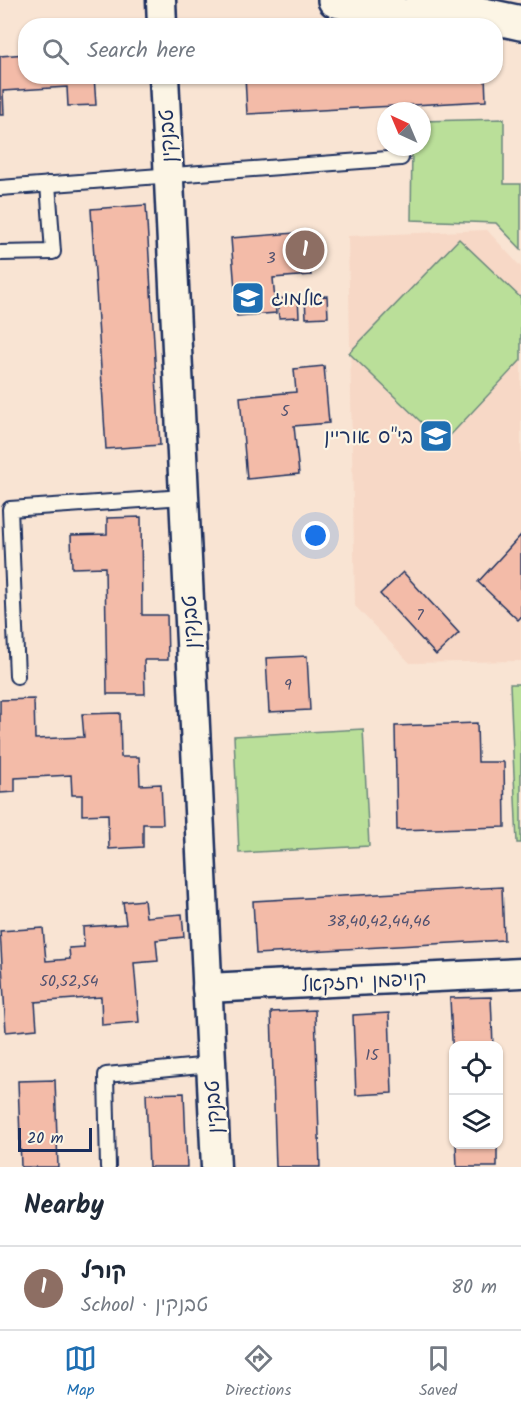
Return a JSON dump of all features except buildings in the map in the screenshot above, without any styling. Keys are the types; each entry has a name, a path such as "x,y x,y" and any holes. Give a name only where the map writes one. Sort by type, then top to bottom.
{"street":[{"path":"161,0 162,18"},
{"path":"335,0 413,18"},
{"path":"416,0 498,18"},
{"path":"503,19 521,23"},
{"path":"503,38 521,42"},
{"name":"טבנקין","path":"164,84 216,1167"},
{"name":"קויפמן יחזקאל","path":"207,988 521,974"}],"lane":[{"path":"0,188 401,158"},
{"path":"0,253 52,252 48,184"},
{"path":"17,676 10,509 184,497"},
{"path":"108,1167 106,1075 211,1065"}],"shaded area":[{"name":"בי\"ס אוריין","path":"487,230 521,267 521,661 410,663 355,606 348,236"}],"green space":[{"path":"504,119 504,184 521,184 521,249 496,223 411,220 412,156 431,156 431,121"},
{"path":"459,239 521,298 521,360 443,443 349,353"},
{"path":"510,684 521,684 521,843 517,843"},
{"path":"363,729 369,846 239,853 234,736"}],"place":[{"name":"קורל","path":"305,250"},
{"name":"אלמוג","path":"248,298"},
{"name":"בי\"ס אוריין","path":"436,436"}]}
